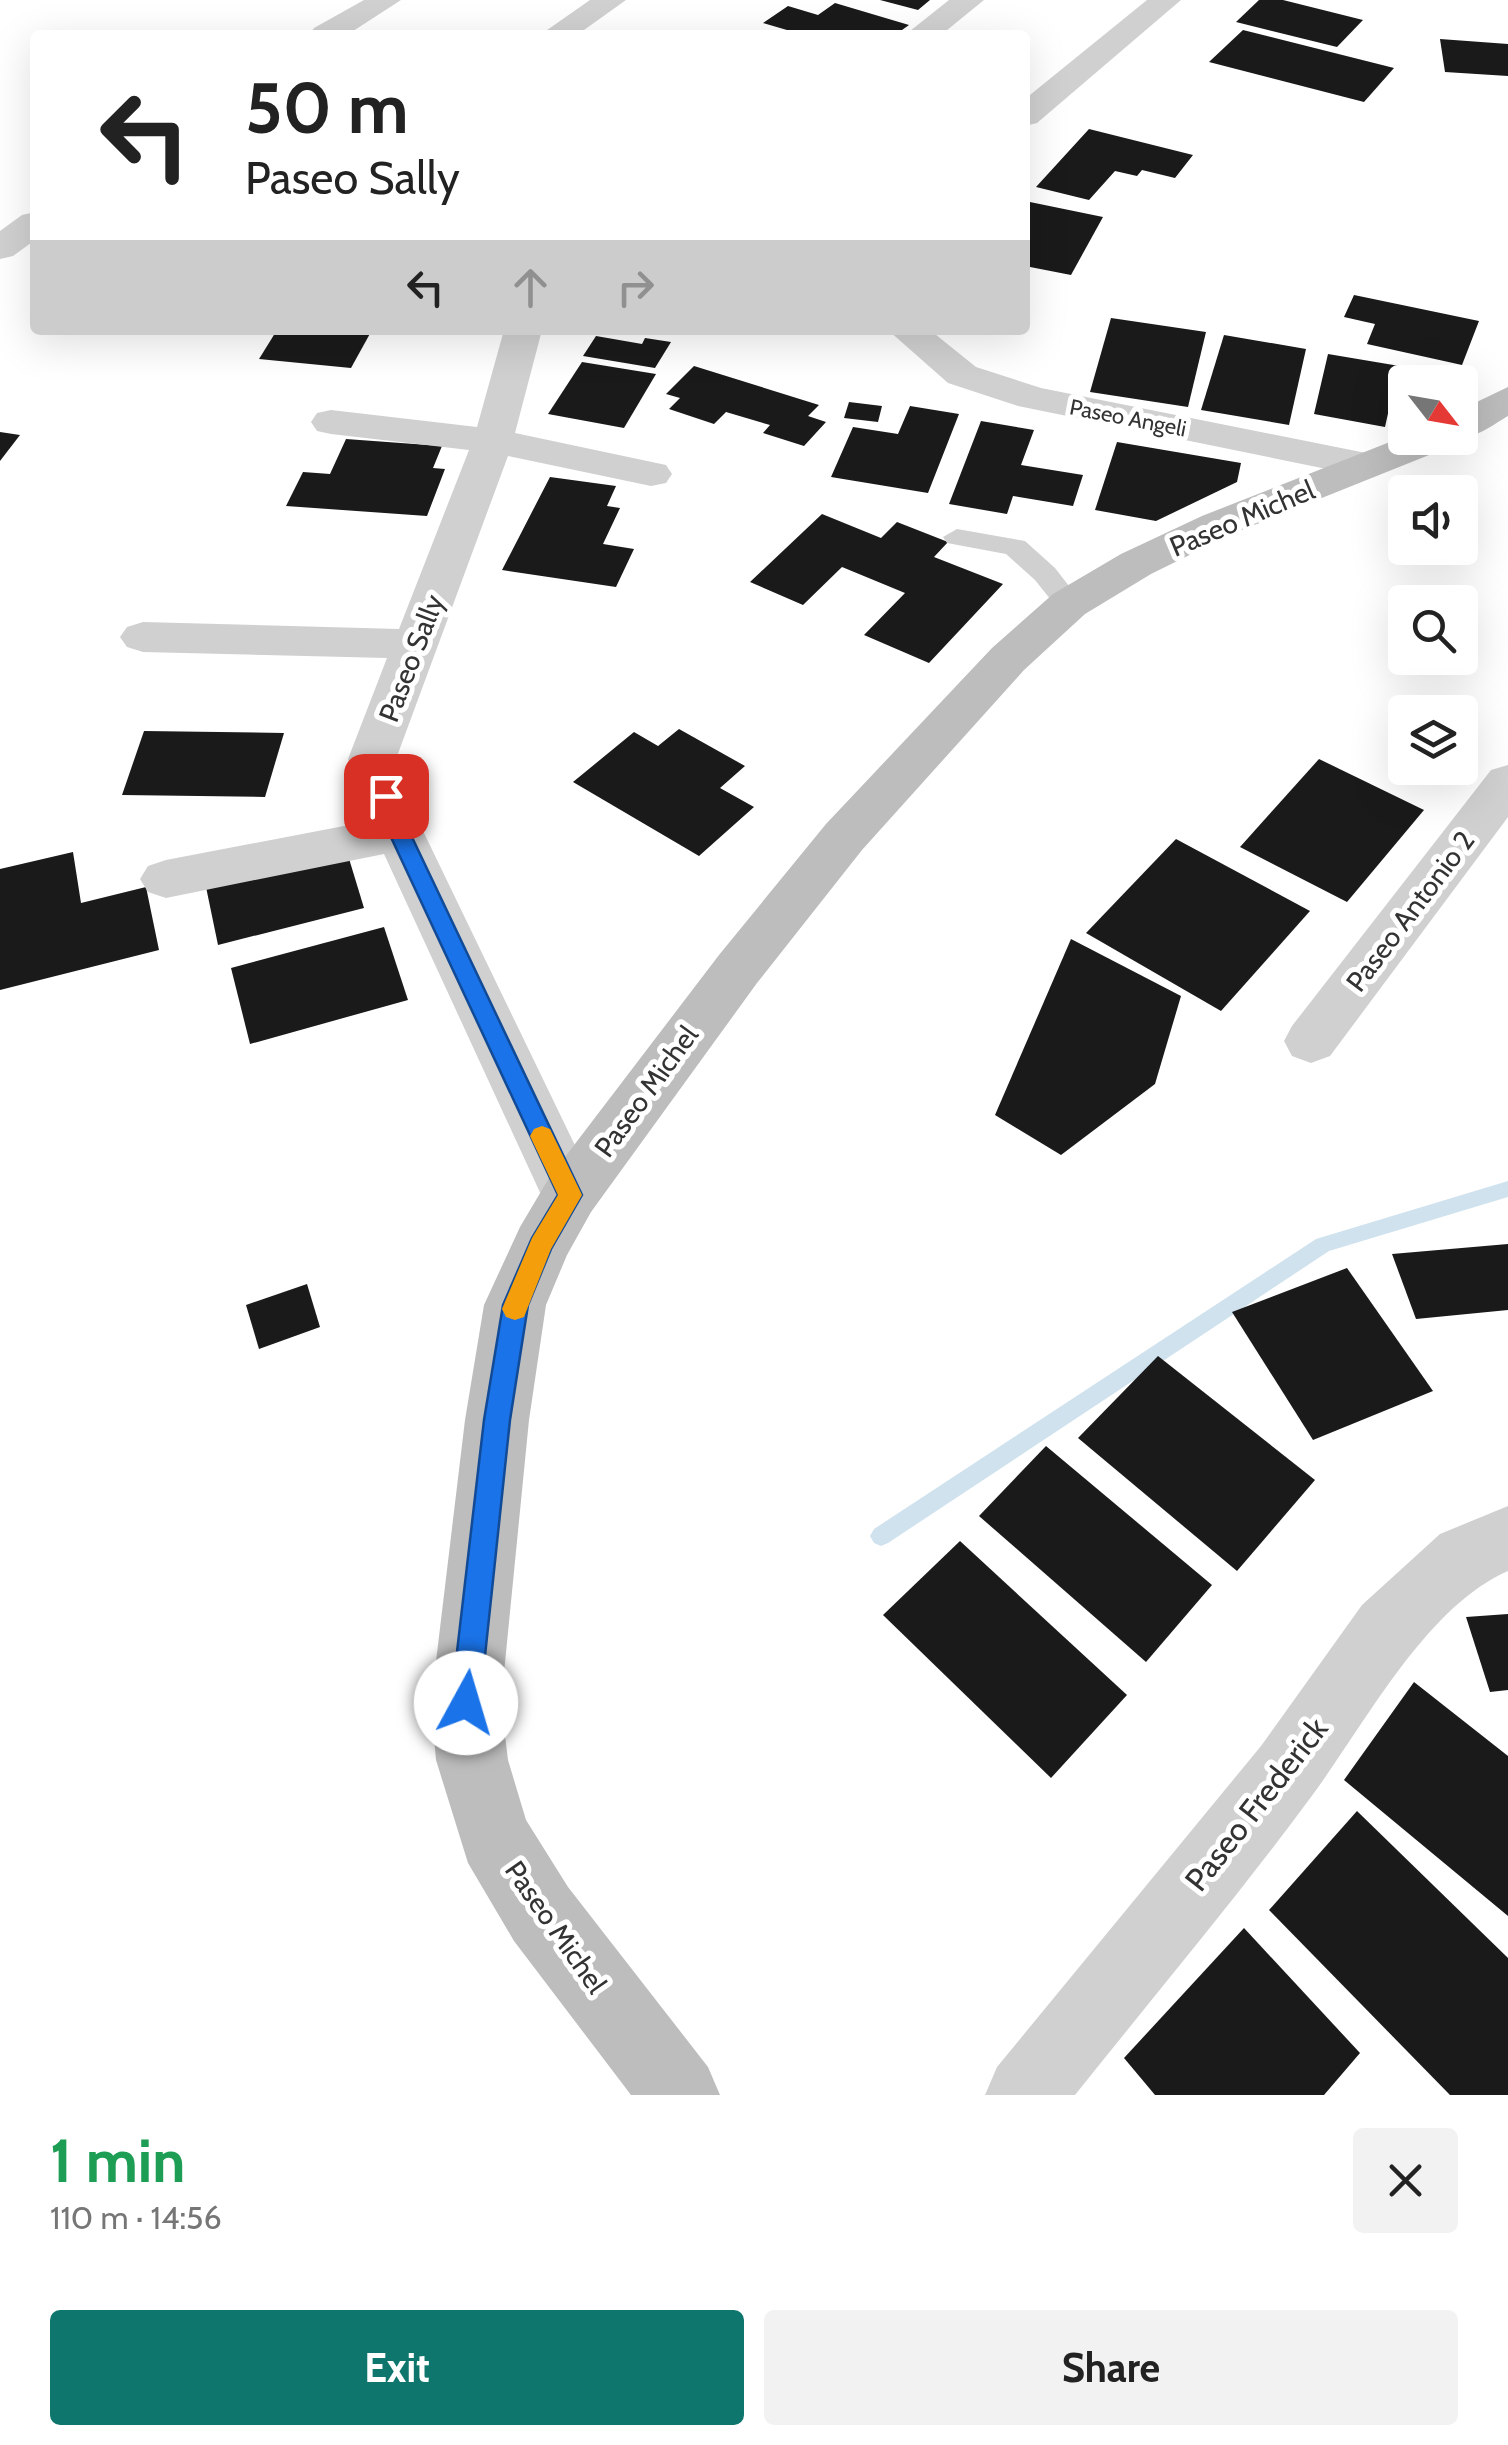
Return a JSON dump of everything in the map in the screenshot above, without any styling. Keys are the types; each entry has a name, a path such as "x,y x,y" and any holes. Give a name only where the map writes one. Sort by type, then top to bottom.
{"street":[{"path":"334,30 386,0"},
{"path":"564,30 611,0"},
{"path":"927,30 968,0"},
{"path":"1030,112 1166,0"},
{"path":"0,248 30,227"},
{"name":"Paseo Sally","path":"522,335 492,441 372,759 400,833 570,1195"},
{"name":"Paseo Angeli","path":"914,335 962,375 1032,398 1366,466"},
{"path":"1478,416 1508,399"},
{"path":"331,422 492,441 652,474"},
{"name":"Paseo Michel","path":"680,2095 532,1899 494,1837 472,1760 466,1703 497,1420 515,1305 541,1245 570,1195 664,1066 844,836 1008,658 1068,604 1136,564 1201,533 1393,455"},
{"path":"143,637 417,644"},
{"name":"Paseo Antonio 2","path":"1311,1040 1508,782"},
{"path":"166,879 400,833"},
{"name":"Paseo Frederick","path":"1026,2095 1286,1771 1386,1629 1464,1556 1508,1538"}],"lane":[{"path":"958,537 1015,548 1045,574 1068,604"}],"building":[{"path":"880,0 930,0 918,10"},
{"path":"1259,0 1283,0 1363,20 1337,47 1236,22"},
{"path":"835,3 909,25 902,30 787,30 763,23 788,6 818,15"},
{"path":"1243,30 1394,68 1364,102 1209,62"},
{"path":"1440,39 1508,44 1508,76 1445,72"},
{"path":"1089,129 1193,155 1175,178 1142,170 1137,176 1115,171 1089,200 1036,187"},
{"path":"1030,202 1103,217 1071,275 1030,267"},
{"path":"1354,295 1479,321 1462,365 1367,344 1375,324 1344,317"},
{"path":"1111,318 1206,332 1188,407 1090,392"},
{"path":"274,335 369,335 351,368 259,359"},
{"path":"1224,335 1306,349 1289,425 1201,410"},
{"path":"596,336 642,344 645,338 671,342 655,368 583,356"},
{"path":"1328,354 1393,365 1388,365 1385,427 1314,414"},
{"path":"582,362 656,374 624,428 548,414"},
{"path":"694,366 819,405 808,416 826,422 804,446 763,433 770,425 726,412 714,424 669,409 680,398 666,394"},
{"path":"849,402 882,406 878,422 844,418"},
{"path":"910,406 959,414 928,493 831,477 853,427 898,434"},
{"path":"981,421 1034,430 1021,465 1083,475 1073,506 1013,496 1007,514 949,504"},
{"path":"0,432 20,435 0,461"},
{"path":"346,439 442,446 433,468 445,469 427,516 286,506 303,472 330,474"},
{"path":"1117,442 1241,463 1237,482 1156,521 1095,510"},
{"path":"550,477 616,486 607,506 620,508 603,544 634,549 616,587 502,570"},
{"path":"822,514 881,538 897,522 948,542 934,557 1003,584 929,663 864,635 905,593 842,567 803,605 750,582"},
{"path":"679,729 745,766 720,788 754,807 699,856 573,782 634,732 658,746"},
{"path":"144,731 284,733 265,797 122,795"},
{"path":"1319,759 1424,810 1347,902 1240,847"},
{"path":"1176,839 1310,911 1221,1011 1086,933"},
{"path":"73,852 81,903 146,887 159,950 0,990 0,869"},
{"path":"347,852 364,908 218,945 206,887"},
{"path":"384,927 408,1000 250,1044 231,968"},
{"path":"1071,939 1181,996 1155,1084 1061,1155 995,1115"},
{"path":"1508,1244 1508,1310 1416,1319 1392,1254"},
{"path":"1347,1268 1433,1391 1313,1440 1232,1312"},
{"path":"307,1284 320,1327 259,1349 246,1305"},
{"path":"1158,1356 1315,1480 1237,1571 1078,1438"},
{"path":"1046,1446 1212,1585 1146,1662 979,1516"},
{"path":"960,1541 1127,1695 1051,1778 883,1615"},
{"path":"1508,1614 1508,1690 1490,1692 1466,1617"},
{"path":"1414,1682 1508,1756 1508,1916 1344,1780"},
{"path":"1357,1811 1508,1958 1508,2095 1450,2095 1269,1910"},
{"path":"1244,1928 1360,2053 1324,2095 1155,2095 1124,2058"}],"waterway":[{"path":"881,1536 1323,1245 1508,1189"}],"slow traffic":[{"path":"515,1309 541,1245 570,1195 542,1136"}],"route":[{"path":"386,796 570,1195 541,1245 515,1305 497,1420 466,1703"}]}
